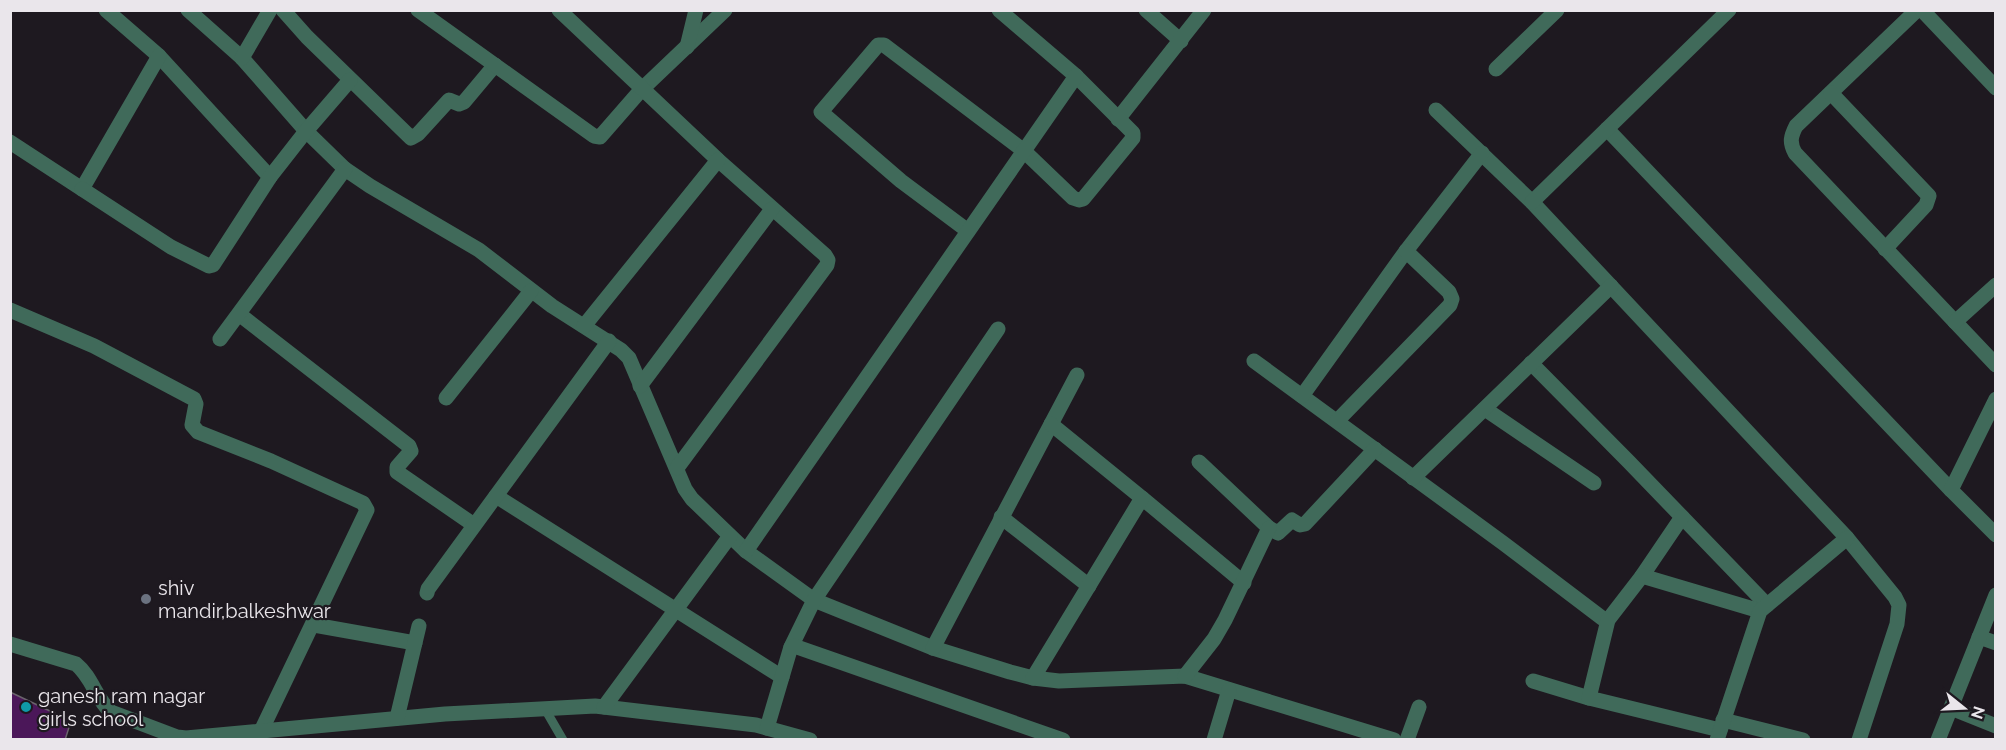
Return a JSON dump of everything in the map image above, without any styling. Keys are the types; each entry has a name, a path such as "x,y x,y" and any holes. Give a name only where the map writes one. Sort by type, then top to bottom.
{"street":[{"path":"106,10 159,56 270,177"},
{"path":"188,10 242,58 306,131 345,169 479,250 531,291 609,341 629,358 685,489 692,499 746,551 814,600 933,648 1033,678 1083,681 1185,676 1394,740"},
{"path":"242,58 270,10"},
{"path":"283,10 350,80 411,138 449,100 459,104 464,102 495,65"},
{"path":"418,10 594,136 600,137 641,90 725,10"},
{"path":"559,10 641,90 828,260 827,265 677,468"},
{"path":"687,47 696,10"},
{"path":"968,231 901,181 822,114 822,110 881,44 1024,151 1073,198 1083,199 1133,138 1133,133 1076,76 999,10"},
{"path":"1146,10 1180,41"},
{"path":"1118,119 1204,10"},
{"path":"1496,69 1557,10"},
{"path":"1532,202 1729,10"},
{"path":"1917,10 1796,126 1790,139 1791,146 1795,153 1995,365"},
{"path":"1922,10 1995,88"},
{"path":"82,189 159,56"},
{"path":"746,551 1076,76"},
{"path":"10,142 171,247 209,266 217,262 270,177 350,80"},
{"path":"1831,93 1929,195 1926,205 1885,249"},
{"path":"1436,110 1532,202 1611,286 1847,538 1894,597 1899,605 1897,624 1859,740"},
{"path":"1607,129 1995,535"},
{"path":"1302,396 1406,251 1482,153"},
{"path":"584,326 718,160"},
{"path":"220,339 345,169"},
{"path":"640,386 772,209"},
{"path":"1337,421 1450,305 1452,299 1449,292 1406,251"},
{"path":"1955,322 1995,285"},
{"path":"1413,478 1611,286"},
{"path":"446,398 531,291"},
{"path":"10,310 94,346 194,399 196,404 192,425 198,432 271,461 363,503 367,510 314,625 262,729"},
{"path":"239,314 409,446 411,451 397,467 398,472 474,525"},
{"path":"767,728 791,647 814,600 998,329"},
{"path":"427,593 609,341"},
{"path":"1254,361 1602,618 1608,620"},
{"path":"1531,363 1682,517 1764,608"},
{"path":"933,648 1077,375"},
{"path":"1951,490 1995,399"},
{"path":"1485,409 1594,483"},
{"path":"1051,424 1244,583"},
{"path":"1199,462 1269,528 1278,533 1292,520 1300,525 1305,524 1375,449"},
{"path":"496,496 782,677"},
{"path":"1033,678 1142,498"},
{"path":"1589,698 1608,620 1642,576 1682,517"},
{"path":"1001,518 1089,586"},
{"path":"1185,676 1214,639 1244,583 1269,528"},
{"path":"604,707 730,536"},
{"path":"1720,730 1764,608 1847,538"},
{"path":"1642,576 1764,608"},
{"path":"1938,740 1995,595"},
{"path":"314,625 415,643"},
{"path":"397,718 419,626"},
{"path":"1979,637 1995,643"},
{"path":"10,644 76,664 82,669 111,712 177,737 397,718 604,707 767,728 810,740"},
{"path":"791,647 1062,740"},
{"path":"1533,681 1589,698 1720,730 1803,740"},
{"path":"1215,739 1229,690"},
{"path":"1407,740 1419,707"},
{"path":"1951,708 1995,726"}],"lane":[{"path":"545,709 563,740"}],"building":[{"name":"ganesh ram nagar girls school","path":"10,692 71,721 65,740 10,740"}],"place":[{"name":"shiv mandir,balkeshwar","path":"146,599"},
{"name":"ganesh ram nagar girls school","path":"26,707"}]}
